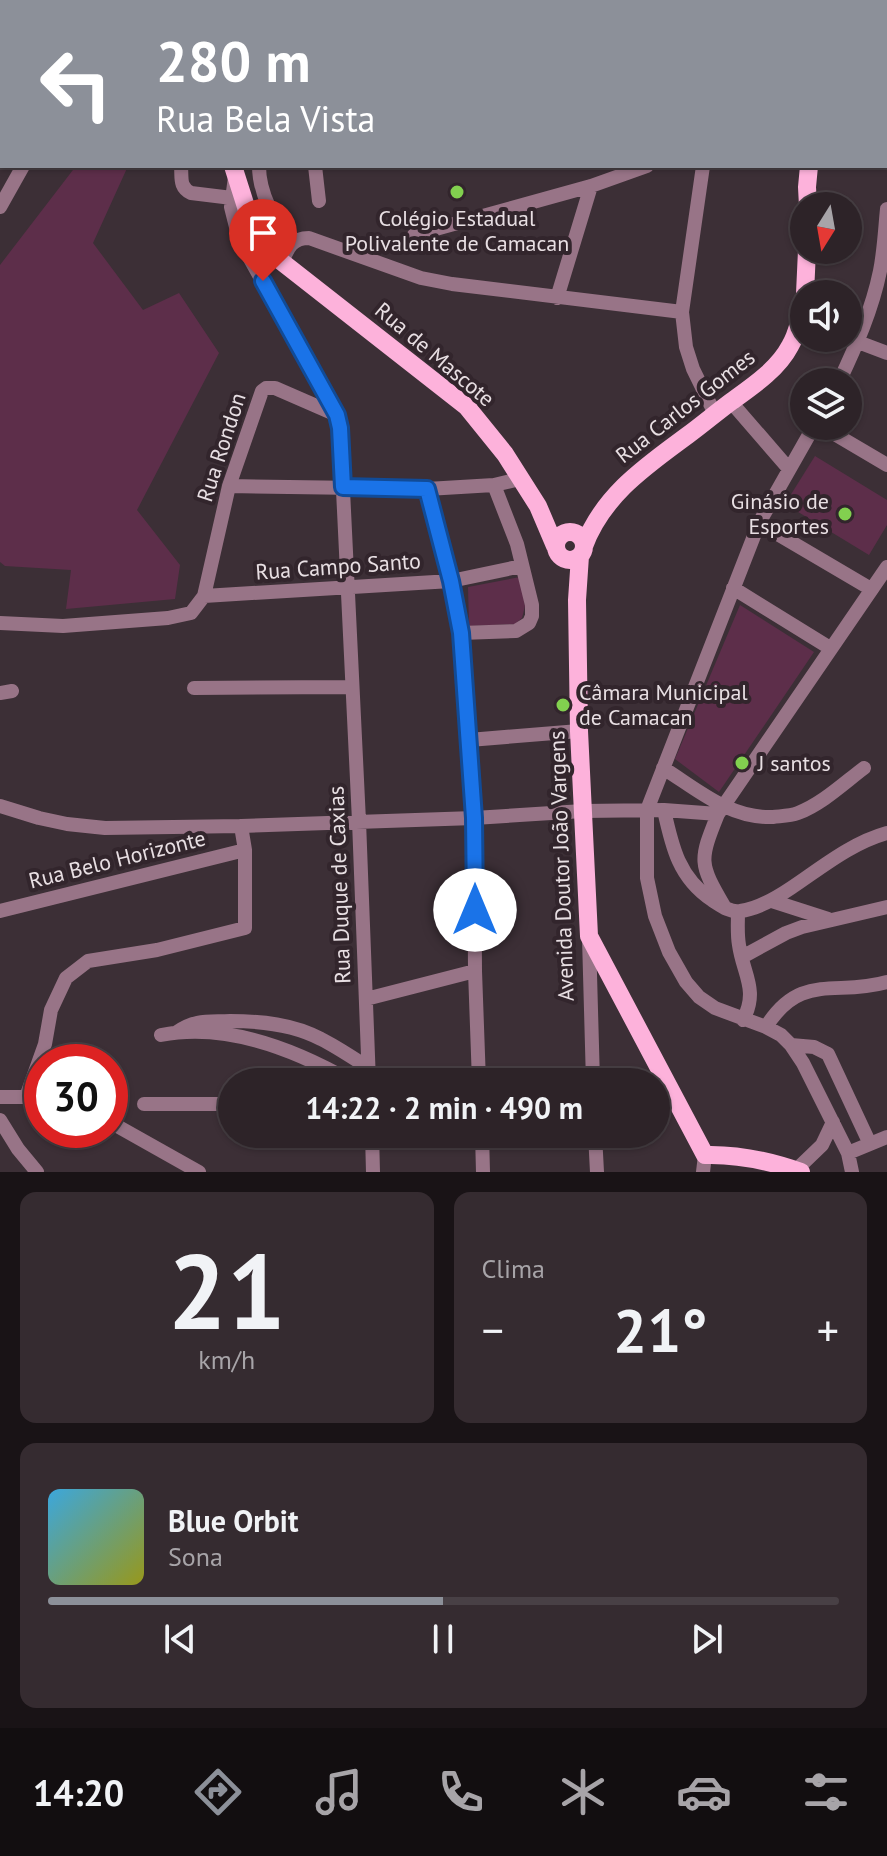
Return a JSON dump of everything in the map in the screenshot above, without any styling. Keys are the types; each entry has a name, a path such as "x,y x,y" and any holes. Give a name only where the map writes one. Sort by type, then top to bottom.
{"main road":[{"path":"808,192 809,168"},
{"name":"Rua de Mascote","path":"234,172 254,228 282,262 467,407 505,454 538,506 558,551"},
{"name":"Rua Carlos Gomes","path":"582,551 598,516 626,482 771,371 790,347"},
{"path":"570,531 580,535 582,551 570,560 558,551 560,536 570,531"},
{"name":"Avenida Doutor João Vargens","path":"558,551 577,600"},
{"name":"Avenida Doutor João Vargens","path":"582,551 577,600 579,731 589,936"},
{"path":"589,936 652,1068"},
{"path":"670,1104 704,1164 728,1155 758,1159 799,1171"}],"street":[{"path":"0,207 22,168"},
{"path":"181,168 182,185 191,193 232,198"},
{"path":"259,168 259,180 266,199 290,243"},
{"path":"315,168 319,201"},
{"path":"414,235 591,186 641,168"},
{"path":"703,168 682,312 686,347 693,369 715,414"},
{"path":"234,172 233,220 239,239 337,415"},
{"path":"557,298 591,186"},
{"path":"862,331 881,269 887,209"},
{"path":"282,262 290,243 309,238 421,278 682,312"},
{"path":"862,344 887,353"},
{"name":"Rua Rondon","path":"204,596 229,486 260,395 266,388 275,388 337,415"},
{"path":"731,402 789,469"},
{"name":"Rua Duque de Caxias","path":"337,415 348,587 369,1068"},
{"path":"806,440 759,523 647,810 647,878 655,916 669,952 686,982 699,997 715,1008 766,1027 791,1045 848,1153 852,1172"},
{"path":"845,440 887,465"},
{"path":"229,486 427,489 494,485 520,479"},
{"path":"461,633 516,631 529,623 532,616 513,531 494,485"},
{"path":"427,489 461,633 474,818 478,1068"},
{"path":"759,523 871,589"},
{"name":"Rua Campo Santo","path":"204,596 451,581 522,566"},
{"path":"743,1020 751,994 732,910 710,882 705,870 705,846 720,810 887,567"},
{"path":"733,588 830,648"},
{"path":"0,623 63,626 168,618 191,613 204,596"},
{"path":"194,688 352,687"},
{"path":"469,740 579,731"},
{"path":"663,768 720,810"},
{"path":"0,806 39,818 105,828 474,818 583,811 720,810 765,817 797,814 815,805 864,768"},
{"path":"664,810 670,841 690,882 732,910 772,901 856,845 887,833"},
{"path":"45,1044 51,1010 66,978 88,961 157,950 245,928 245,850 241,826"},
{"name":"Rua Belo Horizonte","path":"0,911 245,850"},
{"path":"772,901 831,920"},
{"path":"742,957 802,927 887,907"},
{"name":"Avenida Doutor João Vargens","path":"589,936 593,1068"},
{"path":"366,999 475,971"},
{"path":"766,1027 781,1008 807,991 860,988 887,982"},
{"path":"177,1032 191,1023 270,1023 320,1038 360,1068"},
{"path":"161,1035 204,1031 250,1040 297,1055 323,1068"},
{"path":"791,1045 814,1047 828,1054 870,1144"},
{"path":"0,1097 24,1097"},
{"path":"144,1104 218,1104"},
{"path":"0,1120 37,1172"},
{"path":"799,1171 822,1145 833,1122"},
{"path":"128,1132 199,1172"},
{"path":"848,1153 887,1137"},
{"path":"372,1148 373,1172"},
{"path":"482,1148 483,1172"},
{"path":"596,1148 597,1172"}],"shaded area":[{"path":"74,168 127,168 93,243 143,310 179,293 219,353 137,510 180,565 175,599 66,609 71,570 5,566 0,562 0,265"},
{"name":"Ginásio de Esportes","path":"815,456 887,500 887,525 869,555 785,504"},
{"path":"520,577 525,606 522,618 515,624 469,626 468,587"},
{"path":"740,605 814,652 719,792 675,759"}],"place":[{"name":"Colégio Estadual Polivalente de Camacan","path":"457,192"},
{"name":"Ginásio de Esportes","path":"845,514"},
{"name":"Câmara Municipal de Camacan","path":"563,705"},
{"name":"J santos","path":"742,763"}],"route":[{"path":"263,281 337,415 343,487 427,489 461,633 474,818 475,910"}]}
